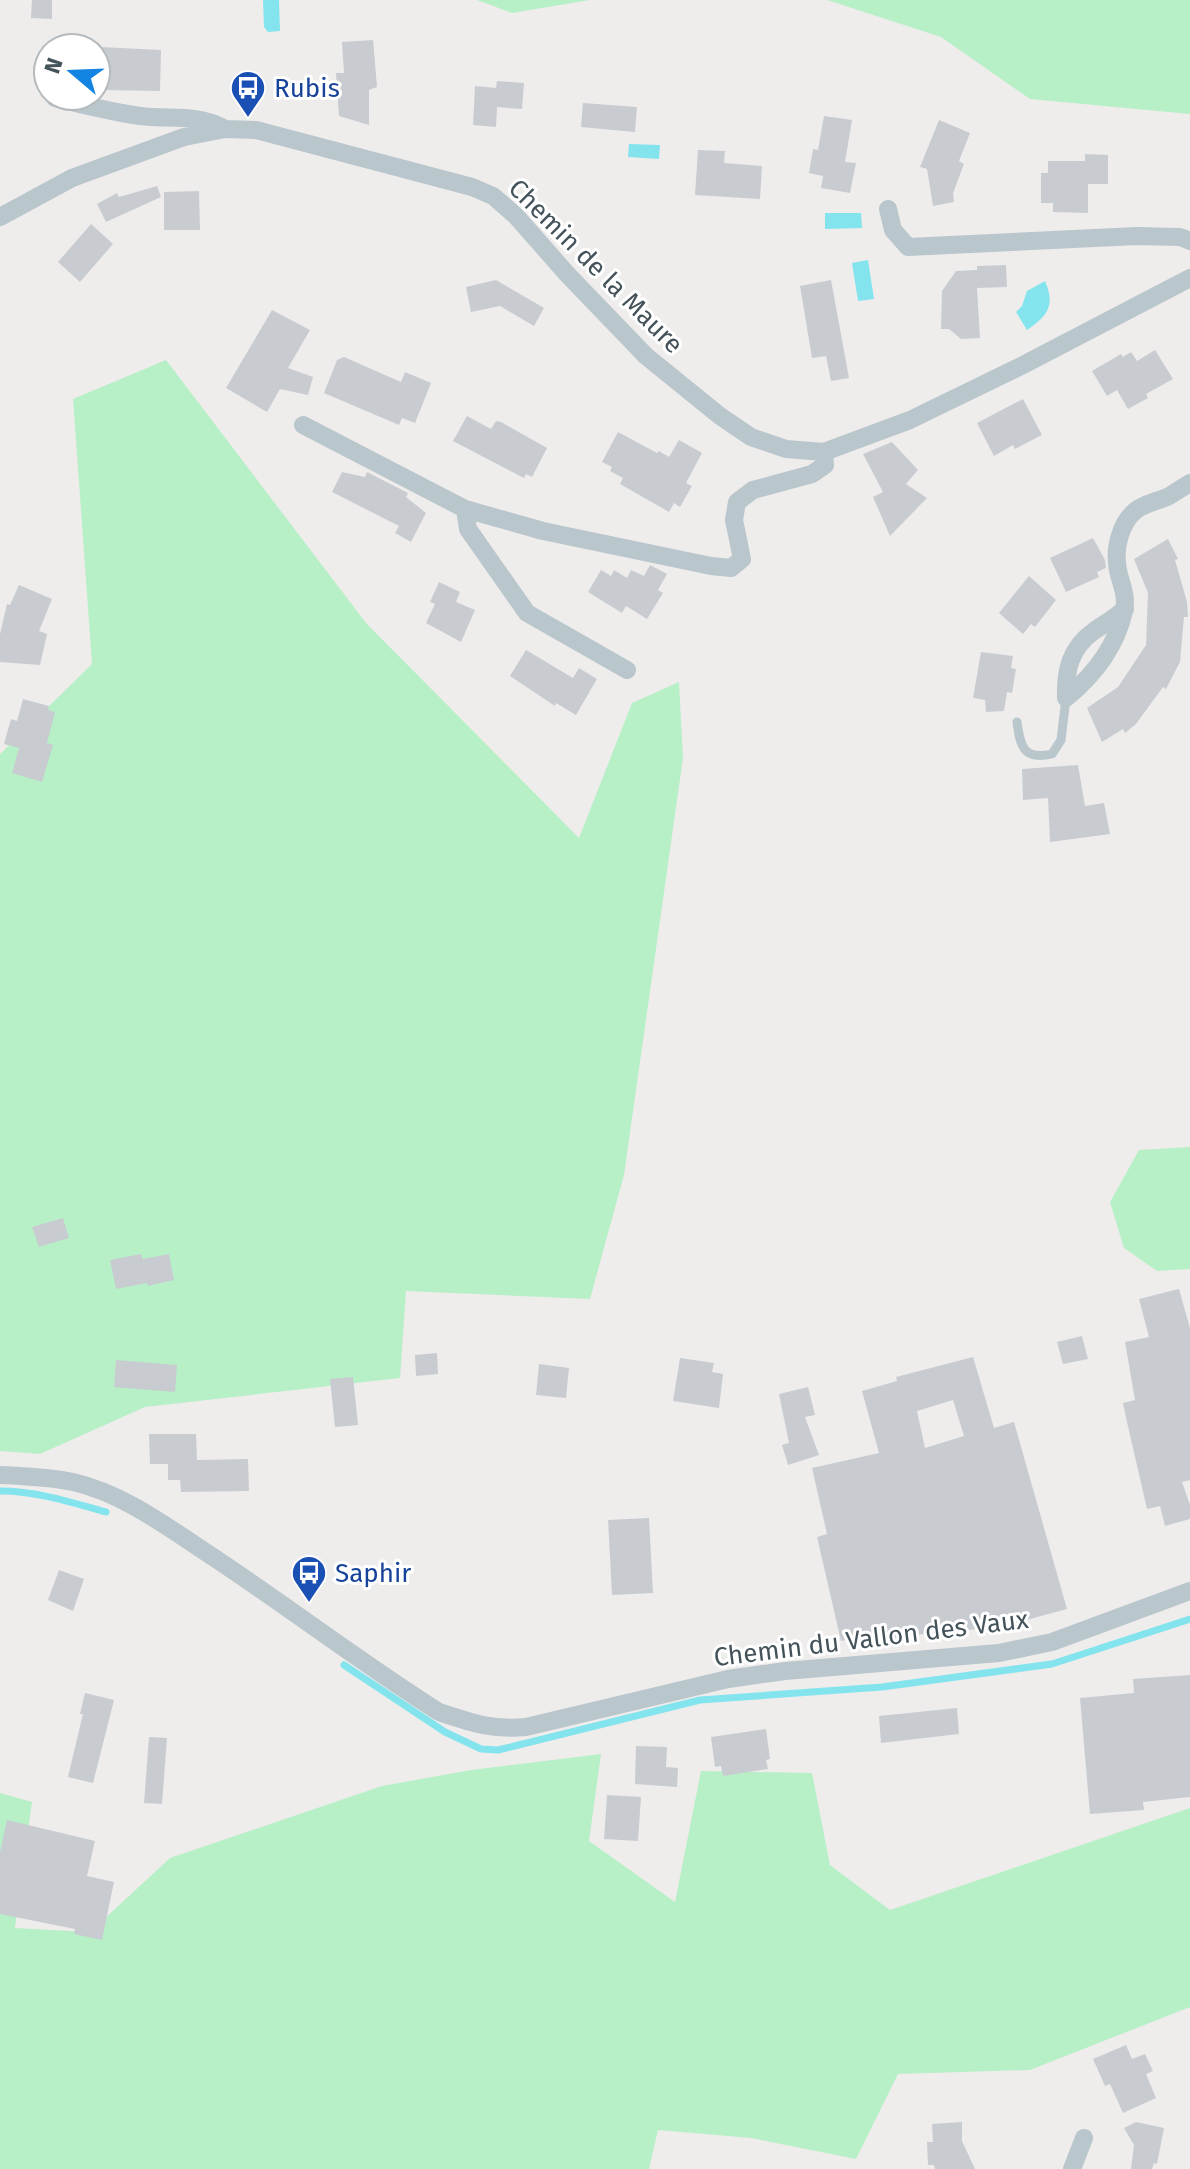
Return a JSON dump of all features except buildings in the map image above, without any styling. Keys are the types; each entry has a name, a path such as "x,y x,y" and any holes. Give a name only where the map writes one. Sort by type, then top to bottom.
{"street":[{"path":"112,110 145,117 199,118 225,129"},
{"name":"Chemin de la Maure","path":"0,217 72,178 184,137 225,129 256,130 472,187 493,196 516,216 646,356 720,416 751,437 786,449 824,452 910,420 1190,278"},
{"path":"888,209 893,230 908,247 1137,236 1180,237 1190,241"},
{"name":"Chemin de la Maure","path":"303,425 465,509 543,531 731,568 742,559 734,520 737,502 753,490 812,474 825,465 824,452"},
{"path":"1066,698 1083,684 1116,636 1125,609 1124,588 1117,564 1117,544 1123,528 1135,511 1181,497 1190,483"},
{"path":"465,509 468,529 527,613 627,670"},
{"path":"1066,698 1065,675 1073,655 1092,632 1125,609"},
{"name":"Chemin du Vallon des Vaux","path":"0,1475 74,1482 104,1492 230,1568 439,1712 472,1724 501,1729 526,1727 728,1679 785,1671 999,1653 1052,1642 1190,1591"},
{"path":"1072,2169 1084,2138"}],"lane":[{"path":"1017,722 1020,743 1028,753 1040,757 1052,754 1061,740 1066,698"}],"green space":[{"path":"477,0 590,0 512,13"},
{"path":"827,0 1190,0 1190,114 1030,99 941,37"},
{"path":"166,360 366,623 579,838 632,703 679,682 683,758 624,1175 590,1299 406,1291 400,1378 145,1407 40,1454 0,1451 0,754 92,664 73,399"},
{"path":"1190,1147 1190,1269 1157,1271 1124,1248 1110,1202 1139,1150"},
{"path":"601,1754 589,1841 675,1902 701,1771 812,1773 830,1865 890,1910 1190,1808 1190,2007 1030,2070 898,2074 856,2159 751,2138 658,2130 649,2169 0,2169 0,1793 32,1802 15,1928 90,1932 170,1858 382,1786 471,1770"}],"water":[{"path":"263,0 279,0 280,31 268,32 264,27"},
{"path":"629,144 660,145 659,159 628,157"},
{"path":"825,213 861,213 862,228 825,229"},
{"path":"868,260 874,299 858,301 852,263"},
{"path":"1045,281 1050,297 1048,310 1027,330 1016,312 1022,306 1027,291"}],"waterway":[{"path":"0,1491 40,1495 106,1512"},
{"path":"344,1665 445,1732 481,1749 498,1750 700,1700 882,1687 1052,1664 1190,1619"}],"place":[{"name":"Rubis","path":"248,119"},
{"name":"Saphir","path":"309,1604"}]}
